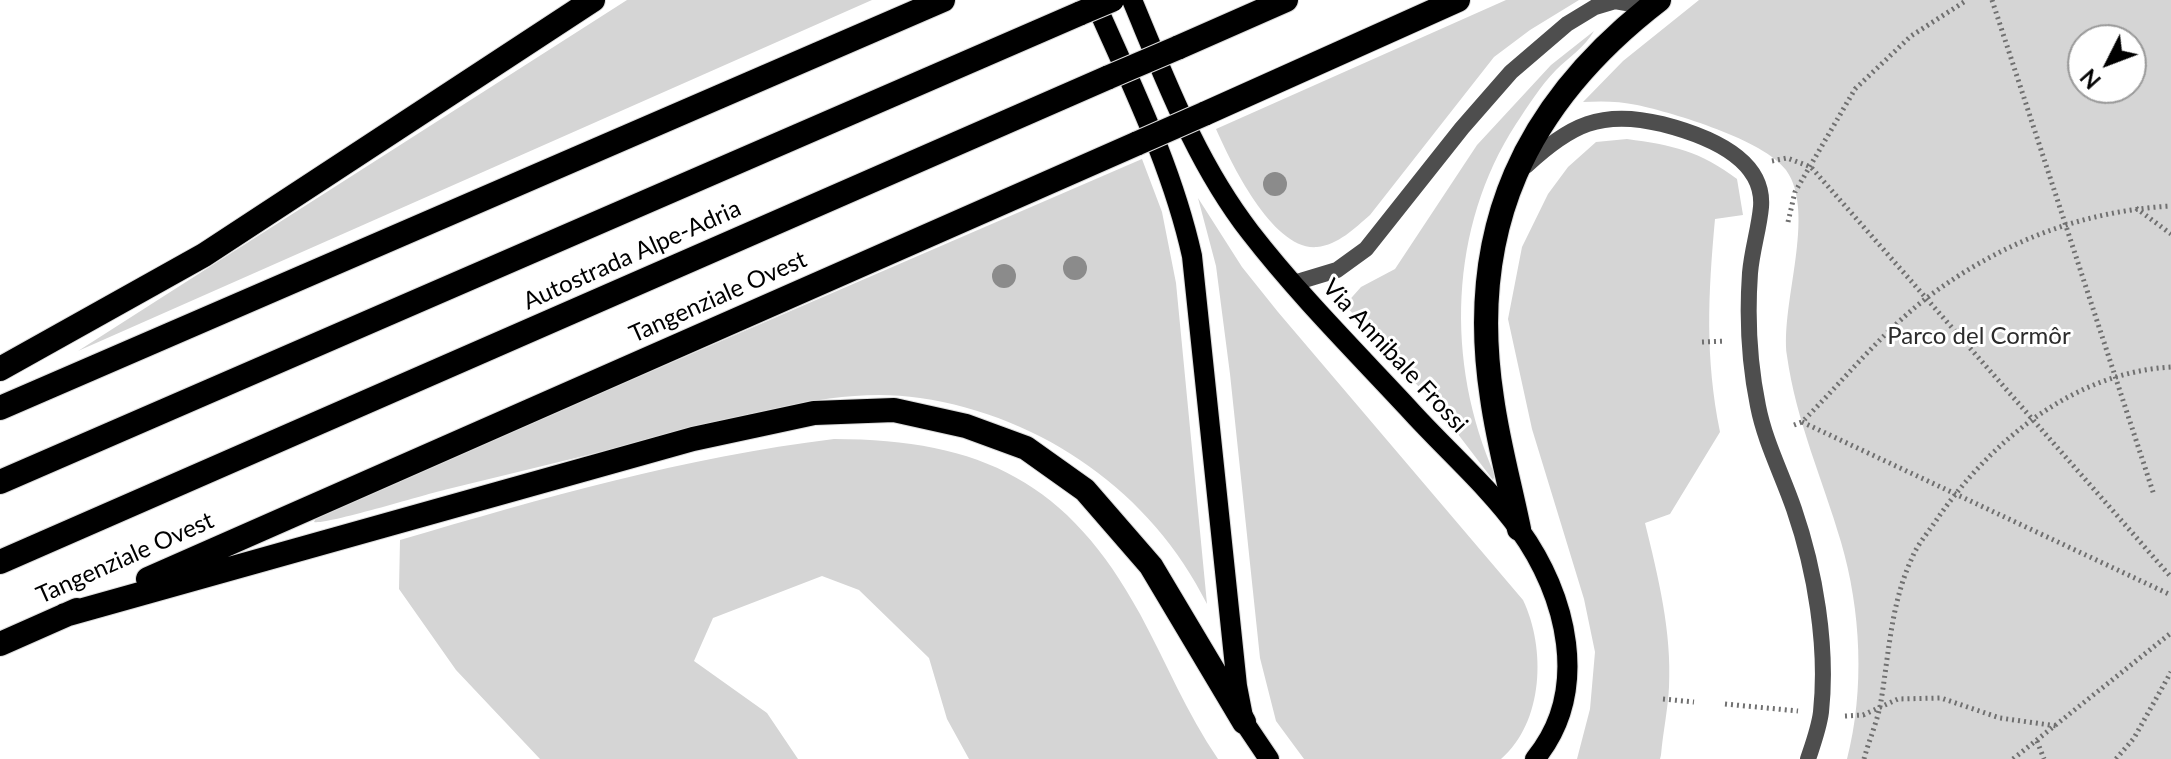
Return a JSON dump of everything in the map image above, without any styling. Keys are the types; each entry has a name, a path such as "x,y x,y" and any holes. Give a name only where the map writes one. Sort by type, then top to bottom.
{"highway":[{"path":"0,369 204,255 593,0"},
{"path":"0,408 943,0"},
{"name":"Autostrada Alpe-Adria","path":"0,482 1087,6 1112,0"},
{"name":"Autostrada Alpe-Adria","path":"0,562 1286,0"},
{"name":"Tangenziale Ovest","path":"0,644 1458,0"},
{"path":"1519,529 1492,398 1487,346 1489,255 1499,211 1513,178 1561,98 1654,4"},
{"path":"65,615 693,439 814,413 894,410 966,426 1026,448 1085,490 1151,566 1244,722"}],"main road":[{"name":"Via Annibale Frossi","path":"1132,0 1207,170 1251,234 1519,529 1552,587 1563,619 1568,659 1566,700 1555,729 1539,757"},
{"path":"1087,6 1168,169 1192,256 1237,686 1244,722 1269,759"}],"lane":[{"path":"1294,283 1337,270 1366,249 1462,128 1511,72 1567,24 1595,7 1615,1 1654,4"},
{"path":"1513,178 1565,133 1582,124 1619,117 1645,120 1702,136 1728,150 1748,169 1759,188 1761,205 1750,271 1749,341 1758,406 1812,572 1821,713 1808,759"}],"path":[{"path":"1788,222 1795,192 1855,89 1911,36 1967,0"},
{"path":"1992,0 2154,495"},
{"path":"1748,169 1787,158 1811,167 2171,577"},
{"path":"1794,425 1802,422 1927,298 1977,264 2065,224 2135,208 2171,206"},
{"path":"2135,208 2171,234"},
{"path":"1702,342 1735,341"},
{"path":"1864,759 1880,705 1894,613 1912,557 1954,494 2001,445 2033,419 2077,392 2115,376 2171,367"},
{"path":"1802,422 2171,595"},
{"path":"2013,759 2171,633"},
{"path":"2116,759 2134,738 2171,672"},
{"path":"1846,716 1863,715 1898,699 1941,698 2000,718 2057,726"},
{"path":"1663,699 1694,702"},
{"path":"1725,704 1803,711"},
{"path":"2037,741 2044,759"}],"green space":[{"path":"627,0 872,0 78,351"},
{"path":"1506,0 1579,0 1494,57 1370,215 1346,235 1325,246 1301,244 1285,235 1270,220 1243,182 1216,129"},
{"name":"Parco del Cormôr","path":"1699,0 2171,0 2171,759 1847,759 1853,733 1858,678 1853,595 1841,542 1797,404 1787,356 1788,311 1798,234 1795,188 1786,170 1775,159 1759,148 1717,129 1637,105 1583,102 1623,61"},
{"path":"1594,31 1545,82 1516,124 1494,164 1477,207 1467,251 1462,296 1462,342 1468,387 1479,432 1495,475 1493,480 1438,408 1345,305 1361,287 1395,269 1477,145 1551,65"},
{"path":"1627,139 1685,151 1723,169 1737,179 1743,215 1715,219 1709,326 1720,432 1670,514 1645,523 1659,584 1668,646 1668,695 1660,759 1577,759 1590,709 1595,652 1584,599 1532,429 1508,319 1522,247 1548,194 1568,167 1596,142"},
{"path":"1142,159 1162,212 1176,283 1207,604 1184,564 1156,528 1124,495 1089,466 1009,422 965,407 890,395 800,403 314,522 316,518 379,489"},
{"path":"1198,198 1242,267 1278,312 1523,600 1535,640 1537,684 1526,725 1501,759 1304,759 1276,721 1260,658 1216,266"},
{"path":"834,439 887,441 934,448 977,460 1016,477 1051,501 1083,531 1113,569 1218,759 969,759 947,719 929,658 859,590 822,576 713,618 694,661 767,713 798,759 540,759 456,670 399,589 400,540 561,494 669,468 723,456"}]}
